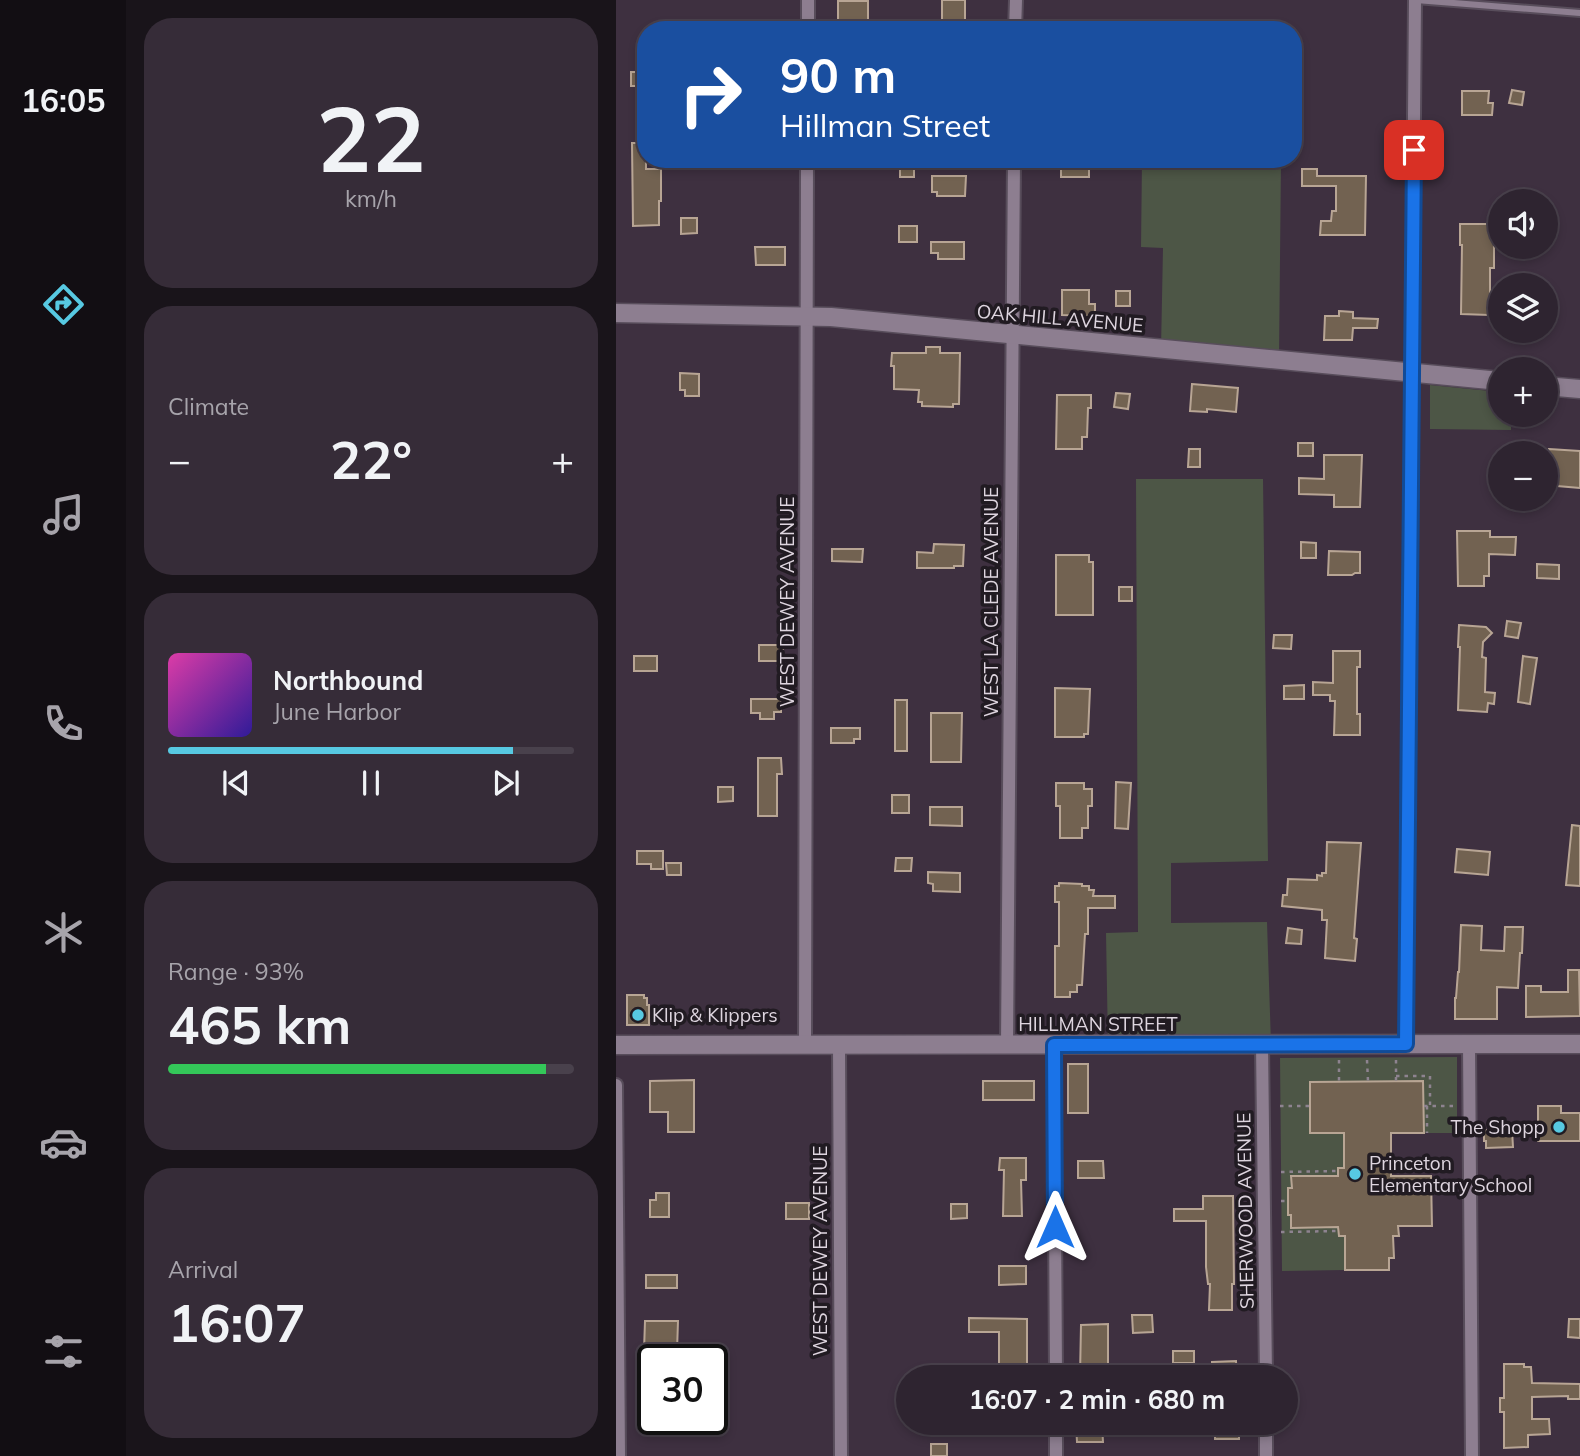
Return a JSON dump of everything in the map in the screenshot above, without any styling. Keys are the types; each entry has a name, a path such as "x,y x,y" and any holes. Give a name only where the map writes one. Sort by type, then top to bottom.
{"street":[{"path":"808,0 808,21"},
{"path":"1015,21 1016,0"},
{"path":"1401,1051 1416,0"},
{"name":"WEST DEWEY AVENUE","path":"806,1045 807,168"},
{"name":"WEST LA CLEDE AVENUE","path":"1007,1045 1014,168"},
{"name":"OAK HILL AVENUE","path":"616,313 831,317 1488,381"},
{"path":"1558,387 1580,389"},
{"name":"HILLMAN STREET","path":"616,1045 1262,1044 1401,1051 1469,1044 1580,1044"},
{"name":"SHERWOOD AVENUE","path":"1262,1044 1266,1365"},
{"path":"1469,1044 1472,1456"},
{"name":"WEST DEWEY AVENUE","path":"839,1045 841,1456"},
{"path":"1054,1045 1056,1365"},
{"path":"616,1085 619,1456"},
{"path":"1056,1435 1056,1456"},
{"path":"1266,1435 1266,1456"}],"lane":[{"path":"1416,0 1580,13"}],"path":[{"path":"1401,1051 1396,1078 1430,1076 1427,1133"},
{"path":"1339,1058 1339,1081"},
{"path":"1367,1058 1368,1081"},
{"path":"1280,1106 1310,1106"},
{"path":"1427,1106 1457,1106"},
{"path":"1281,1172 1338,1171"},
{"path":"1281,1201 1288,1201"},
{"path":"1282,1232 1338,1231"}],"green space":[{"path":"1142,168 1281,168 1279,360 1161,349 1163,248 1141,247"},
{"path":"1430,385 1488,391 1488,427 1511,427 1511,430 1430,429"},
{"path":"1136,479 1263,479 1268,861 1171,863 1171,923 1267,922 1271,1044 1108,1045 1106,933 1138,932"},
{"path":"1457,1057 1457,1133 1424,1133 1423,1081 1310,1082 1311,1133 1349,1133 1344,1168 1338,1168 1338,1176 1292,1177 1292,1188 1288,1188 1288,1215 1291,1215 1292,1228 1338,1227 1339,1236 1345,1236 1345,1270 1282,1271 1280,1058"}],"building":[{"path":"942,0 965,0 965,21 942,21"},
{"path":"838,1 868,1 868,20 838,20"},
{"path":"631,72 637,72 637,86 631,86"},
{"path":"1512,90 1524,92 1522,105 1509,103"},
{"path":"1462,91 1489,91 1488,103 1493,103 1492,115 1462,115"},
{"path":"632,143 637,143 637,168 661,169 661,201 659,225 633,226"},
{"path":"900,168 914,168 914,177 900,177"},
{"path":"1061,168 1089,168 1089,177 1061,177"},
{"path":"1302,169 1317,169 1317,176 1366,176 1365,235 1320,235 1321,221 1331,221 1332,211 1336,211 1336,186 1302,186"},
{"path":"932,176 966,176 965,196 937,196 937,192 932,192"},
{"path":"681,218 697,218 697,233 681,234"},
{"path":"1460,224 1488,224 1488,259 1494,259 1494,268 1490,268 1488,273 1488,315 1461,314"},
{"path":"899,226 917,226 917,242 899,242"},
{"path":"931,242 964,242 964,259 938,259 938,253 931,253"},
{"path":"755,247 785,247 785,265 756,265"},
{"path":"1062,290 1089,290 1089,304 1095,304 1095,316 1062,315"},
{"path":"1116,291 1130,291 1130,306 1116,306"},
{"path":"1339,311 1353,312 1353,318 1378,319 1377,328 1353,328 1352,340 1324,340 1325,316 1339,316"},
{"path":"926,347 940,347 940,353 960,353 959,404 953,404 953,407 922,406 922,402 918,402 919,390 894,389 892,353 926,353"},
{"path":"680,373 699,374 699,396 685,396 685,390 680,390"},
{"path":"1192,384 1238,388 1236,412 1207,409 1207,412 1190,411"},
{"path":"1116,393 1130,394 1128,409 1114,407"},
{"path":"1057,395 1091,395 1087,437 1082,437 1082,449 1056,449"},
{"path":"1298,443 1313,443 1313,456 1298,456"},
{"path":"1189,449 1200,449 1200,467 1188,467"},
{"path":"1558,450 1580,451 1580,488 1558,486"},
{"path":"1324,455 1362,455 1360,507 1334,507 1334,495 1299,494 1299,478 1324,479"},
{"path":"1457,531 1490,531 1490,537 1516,537 1515,555 1489,554 1489,576 1484,576 1484,586 1458,586"},
{"path":"1301,542 1316,543 1316,558 1301,558"},
{"path":"934,544 964,545 963,566 917,568 917,552 933,553"},
{"path":"832,549 863,549 862,562 832,561"},
{"path":"1329,551 1360,552 1360,573 1328,575"},
{"path":"1056,555 1089,555 1089,562 1093,562 1093,615 1056,615"},
{"path":"1537,564 1559,565 1559,579 1537,578"},
{"path":"1119,587 1132,587 1132,601 1119,601"},
{"path":"1507,621 1521,623 1518,638 1505,636"},
{"path":"1459,625 1486,627 1492,633 1483,642 1482,657 1486,658 1485,692 1495,693 1494,704 1488,703 1487,712 1458,710"},
{"path":"1274,635 1292,635 1291,649 1273,648"},
{"path":"759,645 783,645 783,661 759,661"},
{"path":"1333,651 1360,651 1360,667 1357,667 1357,714 1360,714 1360,735 1334,735 1335,701 1330,701 1330,695 1313,695 1313,682 1333,683"},
{"path":"634,656 657,656 657,671 634,671"},
{"path":"1523,656 1537,658 1530,704 1518,702"},
{"path":"1304,685 1304,699 1284,699 1284,686"},
{"path":"1055,688 1090,689 1088,734 1084,734 1084,737 1055,737"},
{"path":"751,699 781,699 781,712 774,712 774,719 760,719 760,713 751,713"},
{"path":"895,700 907,700 907,751 895,751"},
{"path":"931,713 962,713 961,762 931,762"},
{"path":"831,728 860,728 860,739 854,739 854,743 831,743"},
{"path":"758,758 781,758 782,774 777,774 777,816 758,816"},
{"path":"1116,782 1131,783 1128,829 1115,828"},
{"path":"1056,783 1084,783 1084,789 1092,789 1092,806 1088,806 1088,828 1082,828 1082,838 1060,838 1060,806 1056,806"},
{"path":"718,787 733,787 733,801 718,802"},
{"path":"892,795 909,795 909,813 892,813"},
{"path":"930,807 962,807 962,826 930,825"},
{"path":"1572,825 1580,826 1580,886 1566,885"},
{"path":"1327,842 1361,843 1354,938 1357,939 1355,961 1325,958 1327,920 1322,920 1322,910 1282,906 1283,895 1287,895 1288,879 1317,880 1317,875 1326,873"},
{"path":"1457,849 1490,852 1488,875 1455,872"},
{"path":"637,851 663,851 663,869 651,869 651,864 637,864"},
{"path":"896,858 912,858 911,871 895,871"},
{"path":"666,863 681,863 681,875 667,875"},
{"path":"928,872 960,873 960,892 933,891 933,884 928,883"},
{"path":"1059,883 1089,886 1089,890 1094,890 1093,896 1115,896 1115,908 1088,908 1082,985 1077,985 1077,992 1070,992 1070,997 1055,997 1055,946 1059,946 1059,902 1055,902 1055,886 1059,886"},
{"path":"1461,925 1482,926 1481,950 1504,951 1505,927 1523,927 1518,988 1497,987 1497,1019 1455,1019"},
{"path":"1288,928 1302,930 1301,944 1286,943"},
{"path":"1568,970 1579,970 1580,1016 1526,1017 1526,986 1541,986 1541,992 1568,992"},
{"name":"Klip & Klippers","path":"627,995 644,995 644,998 647,998 649,1025 627,1025"},
{"path":"1068,1064 1088,1064 1088,1113 1068,1113"},
{"path":"694,1080 694,1132 668,1132 668,1112 650,1112 650,1081"},
{"path":"983,1081 1034,1081 1034,1100 983,1100"},
{"name":"Princeton Elementary School","path":"1423,1081 1424,1133 1391,1133 1391,1176 1431,1176 1432,1226 1398,1226 1399,1236 1393,1236 1394,1258 1389,1258 1389,1270 1345,1270 1345,1236 1339,1236 1338,1227 1291,1228 1291,1215 1288,1215 1291,1176 1338,1176 1338,1168 1344,1168 1344,1133 1310,1133 1310,1082"},
{"name":"The Shopp","path":"1538,1106 1561,1106 1561,1113 1580,1113 1580,1141 1538,1141"},
{"path":"1484,1130 1512,1130 1513,1147 1486,1148"},
{"path":"1000,1158 1026,1158 1026,1180 1021,1180 1022,1216 1003,1216 1004,1170 999,1170"},
{"path":"1078,1161 1103,1161 1104,1178 1078,1178"},
{"path":"656,1193 669,1193 669,1217 650,1217 650,1200 656,1200"},
{"path":"1203,1196 1233,1196 1232,1310 1209,1310 1206,1221 1174,1221 1174,1209 1203,1209"},
{"path":"786,1203 809,1203 809,1219 786,1219"},
{"path":"951,1204 967,1204 967,1218 951,1219"},
{"path":"999,1266 1026,1266 1026,1284 999,1285"},
{"path":"646,1275 677,1275 677,1288 646,1288"},
{"path":"1132,1315 1152,1315 1153,1332 1133,1333"},
{"path":"969,1318 1027,1319 1027,1365 999,1365 999,1332 969,1332"},
{"path":"1569,1319 1580,1319 1580,1338 1568,1337"},
{"path":"645,1321 678,1321 677,1344 644,1344"},
{"path":"1108,1324 1108,1365 1080,1365 1081,1325"},
{"path":"1173,1351 1194,1351 1194,1363 1173,1363"},
{"path":"1236,1361 1236,1365 1212,1365 1212,1362"},
{"path":"1504,1364 1524,1364 1524,1367 1531,1367 1532,1383 1580,1384 1580,1399 1568,1399 1568,1396 1532,1397 1532,1419 1549,1419 1550,1434 1528,1435 1528,1447 1504,1448 1504,1412 1500,1412 1500,1398 1504,1398"},
{"path":"1077,1435 1103,1435 1103,1442 1077,1442"},
{"path":"1215,1435 1239,1435 1239,1439 1215,1439"},
{"path":"931,1444 947,1444 947,1456 931,1456"}],"place":[{"name":"Klip & Klippers","path":"638,1015"},
{"name":"The Shopp","path":"1559,1127"},
{"name":"Princeton Elementary School","path":"1355,1174"}],"route":[{"path":"1055,1227 1054,1045 1406,1044 1414,150"}]}
